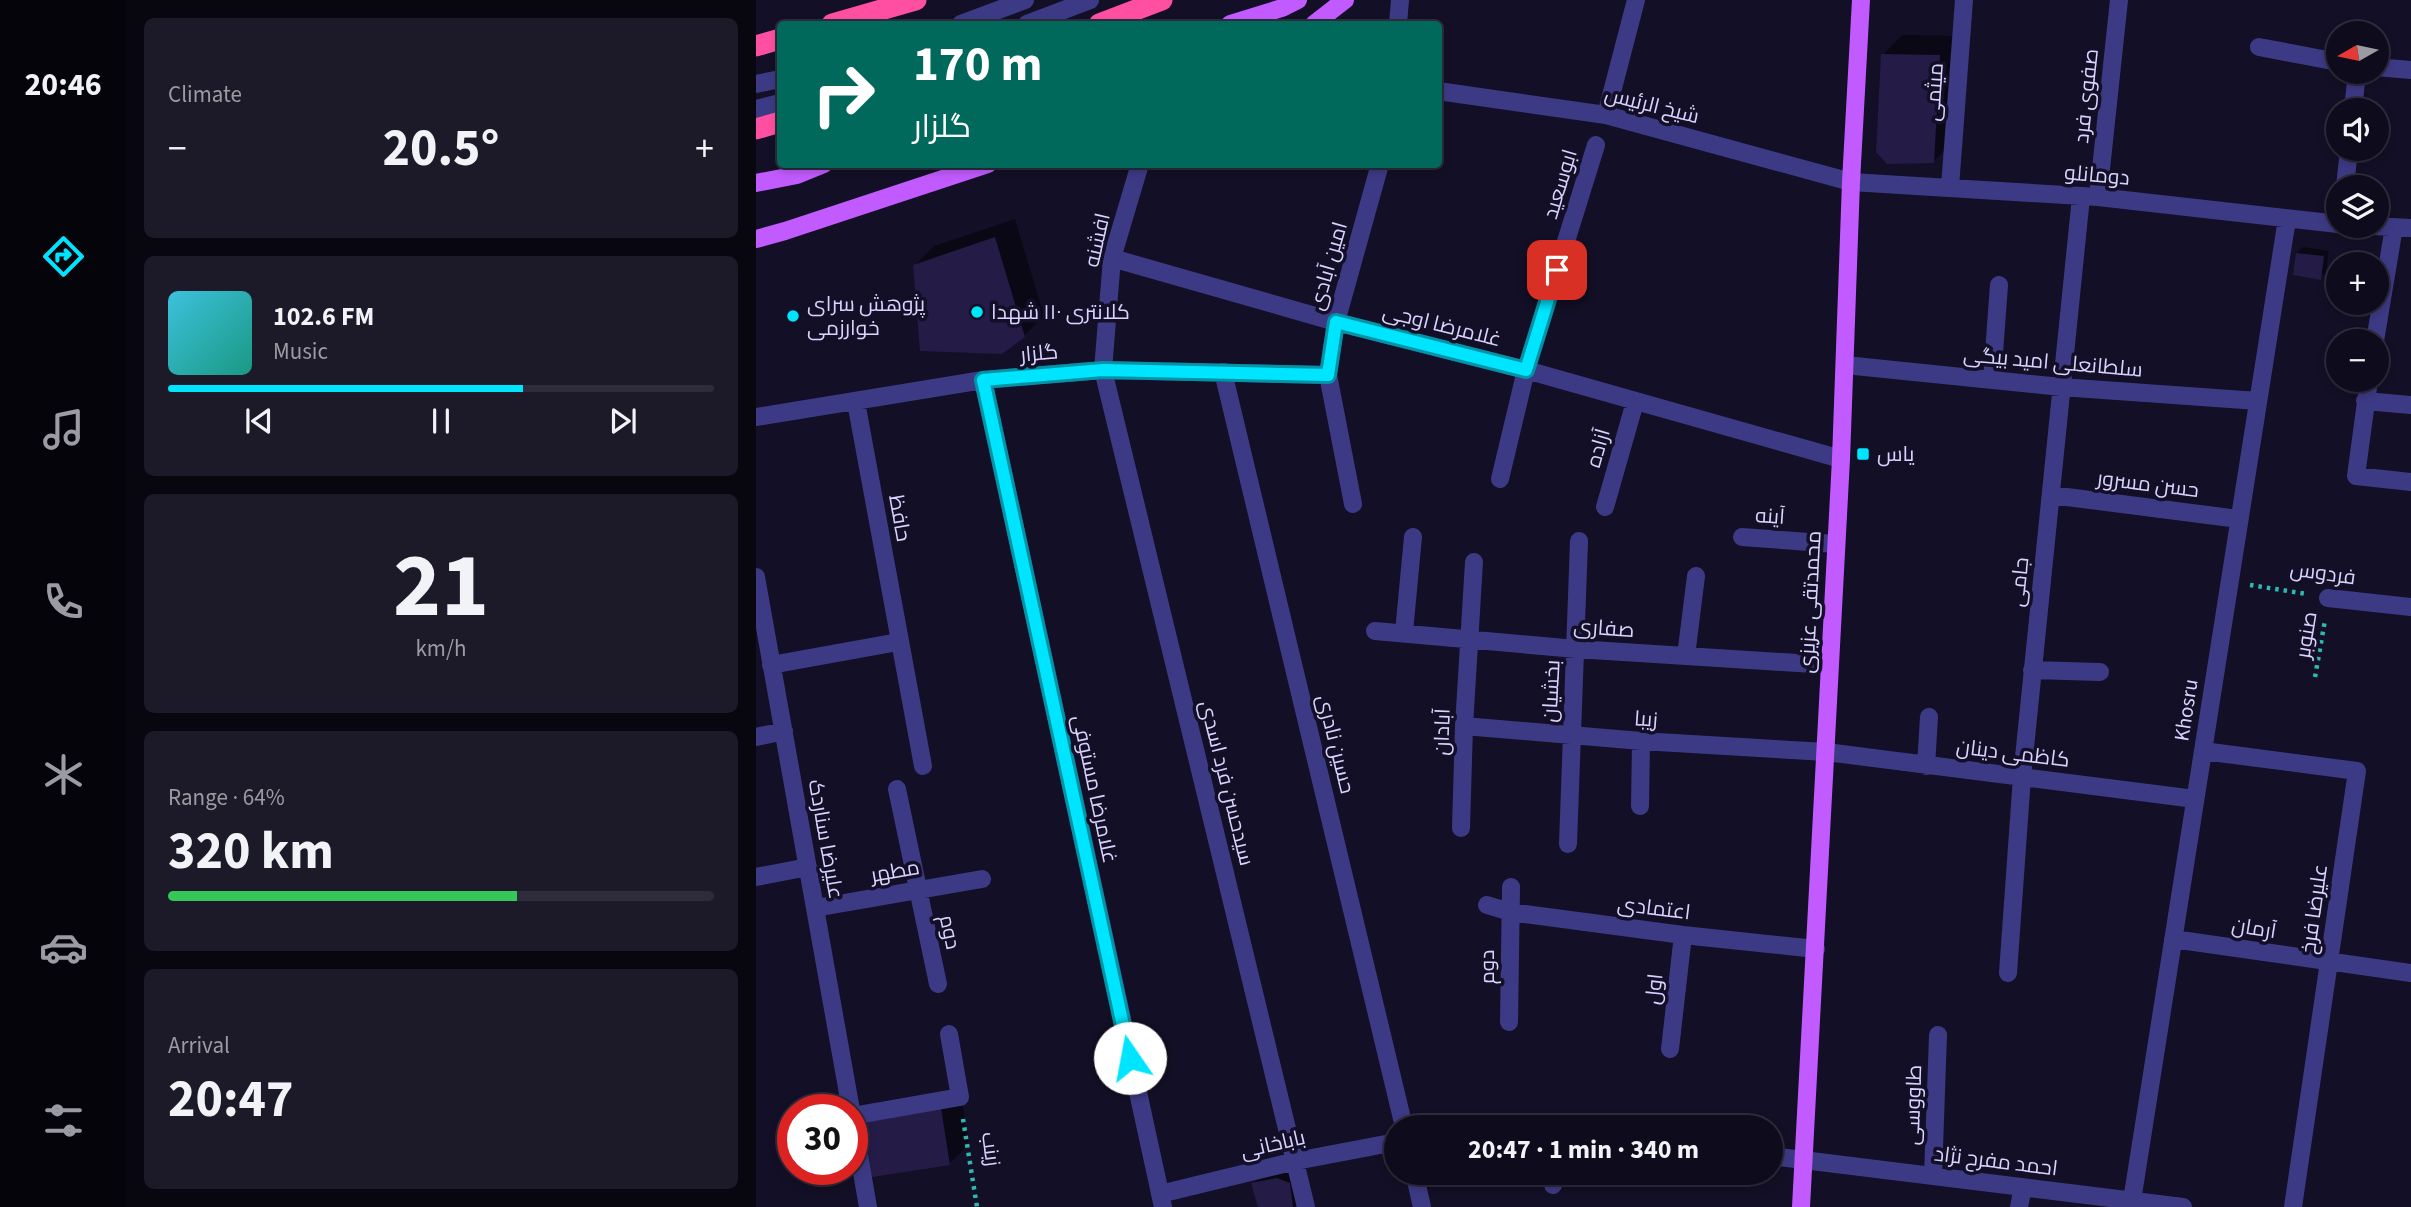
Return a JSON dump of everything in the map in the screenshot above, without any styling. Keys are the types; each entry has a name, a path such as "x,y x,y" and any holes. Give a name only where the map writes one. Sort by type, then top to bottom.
{"highway":[{"path":"842,21 916,0"},
{"path":"1107,21 1162,0"},
{"path":"756,46 777,41"},
{"path":"756,129 777,123"}],"main road":[{"path":"1240,21 1298,0"},
{"path":"1318,21 1345,0"},
{"name":"محمدتقی عزیزی","path":"1801,1207 1841,459 1861,0"},
{"path":"756,183 797,175 814,168"},
{"path":"756,239 976,168"}],"street":[{"path":"969,21 1025,0"},
{"path":"1035,21 1090,0"},
{"path":"1398,21 1400,0"},
{"path":"1606,115 1636,0"},
{"name":"میثمی","path":"1950,187 1964,0"},
{"name":"صفوی فرد","path":"2090,197 2119,0"},
{"path":"2259,47 2326,60"},
{"path":"2389,68 2411,70"},
{"path":"756,84 777,80"},
{"name":"شیخ الرئیس","path":"1442,92 1606,115 1851,182"},
{"path":"756,109 777,104"},
{"name":"ابوسعید","path":"1500,479 1526,370 1595,145"},
{"name":"افشنه","path":"1103,370 1112,258 1139,168"},
{"name":"امین آبادی","path":"1353,504 1328,375 1336,322 1379,168"},
{"name":"دومانلو","path":"1851,182 2090,197 2326,223"},
{"name":"جامی","path":"2008,973 2022,777 2061,387 2090,197"},
{"name":"Khosru","path":"2131,1204 2287,219"},
{"path":"2378,329 2403,228"},
{"name":"غلامرضا اوجی","path":"1112,258 1336,322 1526,370 1841,459"},
{"path":"1992,380 1999,285"},
{"name":"سلطانعلی امید بیگی","path":"1845,365 2061,387 2258,401"},
{"name":"گلزار","path":"756,417 983,380 1103,370 1328,375"},
{"name":"سیدحسن فرد اسدی","path":"1103,370 1306,1207"},
{"name":"حسین نادری","path":"1223,372 1401,1115"},
{"name":"غلامرضا مستوفی","path":"983,380 1161,1200"},
{"path":"2367,392 2356,476 2411,482"},
{"path":"2365,401 2411,405"},
{"name":"حافظ","path":"856,402 898,642 923,766"},
{"name":"آزاده","path":"1605,507 1635,402"},
{"name":"حسن مسرور","path":"2052,495 2239,519"},
{"path":"1404,632 1413,537"},
{"name":"آینه","path":"1742,537 1836,544"},
{"name":"بخشیان","path":"1568,844 1579,541"},
{"name":"آبادان","path":"1461,828 1474,562"},
{"path":"1686,656 1696,576"},
{"name":"علیرضا سناردک","path":"756,577 848,1094"},
{"name":"فردوس","path":"2328,597 2411,607"},
{"name":"صفاری","path":"1375,631 1576,649 1829,665"},
{"path":"771,665 898,642"},
{"path":"2032,670 2100,672"},
{"path":"1926,766 1929,717"},
{"name":"زیبا","path":"1464,726 1641,741 1826,752"},
{"path":"756,737 784,731"},
{"path":"1640,806 1641,741"},
{"name":"علیرضا فرخ","path":"2203,751 2357,771 2293,1207"},
{"name":"کاظمی دینان","path":"1826,752 2195,799"},
{"name":"دوم","path":"897,789 937,984"},
{"path":"756,877 808,867"},
{"name":"مطهر","path":"815,908 982,879"},
{"name":"دوم","path":"1509,1022 1511,887"},
{"name":"اعتمادی","path":"1487,905 1510,912 1816,949"},
{"name":"اول","path":"1670,1049 1683,935"},
{"name":"آرمان","path":"2173,939 2411,973"},
{"path":"868,1113 960,1097 949,1034"},
{"name":"طاووسی","path":"1933,1176 1938,1035"},
{"name":"باباخانی","path":"1161,1200 1296,1161 1384,1144"},
{"path":"1783,1157 1804,1160"},
{"name":"احمد مفرح نژاد","path":"1804,1160 2023,1187 2131,1204 2183,1207"},
{"path":"864,1185 868,1207"},
{"path":"1418,1185 1422,1207"},
{"path":"2019,1207 2023,1187"}],"path":[{"name":"فردوس","path":"2230,582 2328,597"},
{"name":"صنوبر","path":"2315,677 2328,597"},
{"name":"زینب","path":"960,1097 976,1207"}],"building":[{"path":"1881,54 1940,55 1934,163 1887,164 1876,152"},
{"path":"995,237 1025,337 1002,354 920,351 913,265"},
{"path":"2296,253 2324,256 2321,280 2293,275"},
{"path":"941,1108 950,1165 868,1178 868,1119"},
{"path":"1277,1178 1290,1183 1293,1207 1258,1207 1251,1183"}],"place":[{"name":"کلانتری ۱۱۰ شهدا","path":"977,312"},
{"name":"پژوهش سرای خوارزمی","path":"793,316"},
{"name":"یاس","path":"1863,454"}],"route":[{"path":"1130,1058 983,380 1103,370 1328,375 1336,322 1526,370 1557,270"}]}
